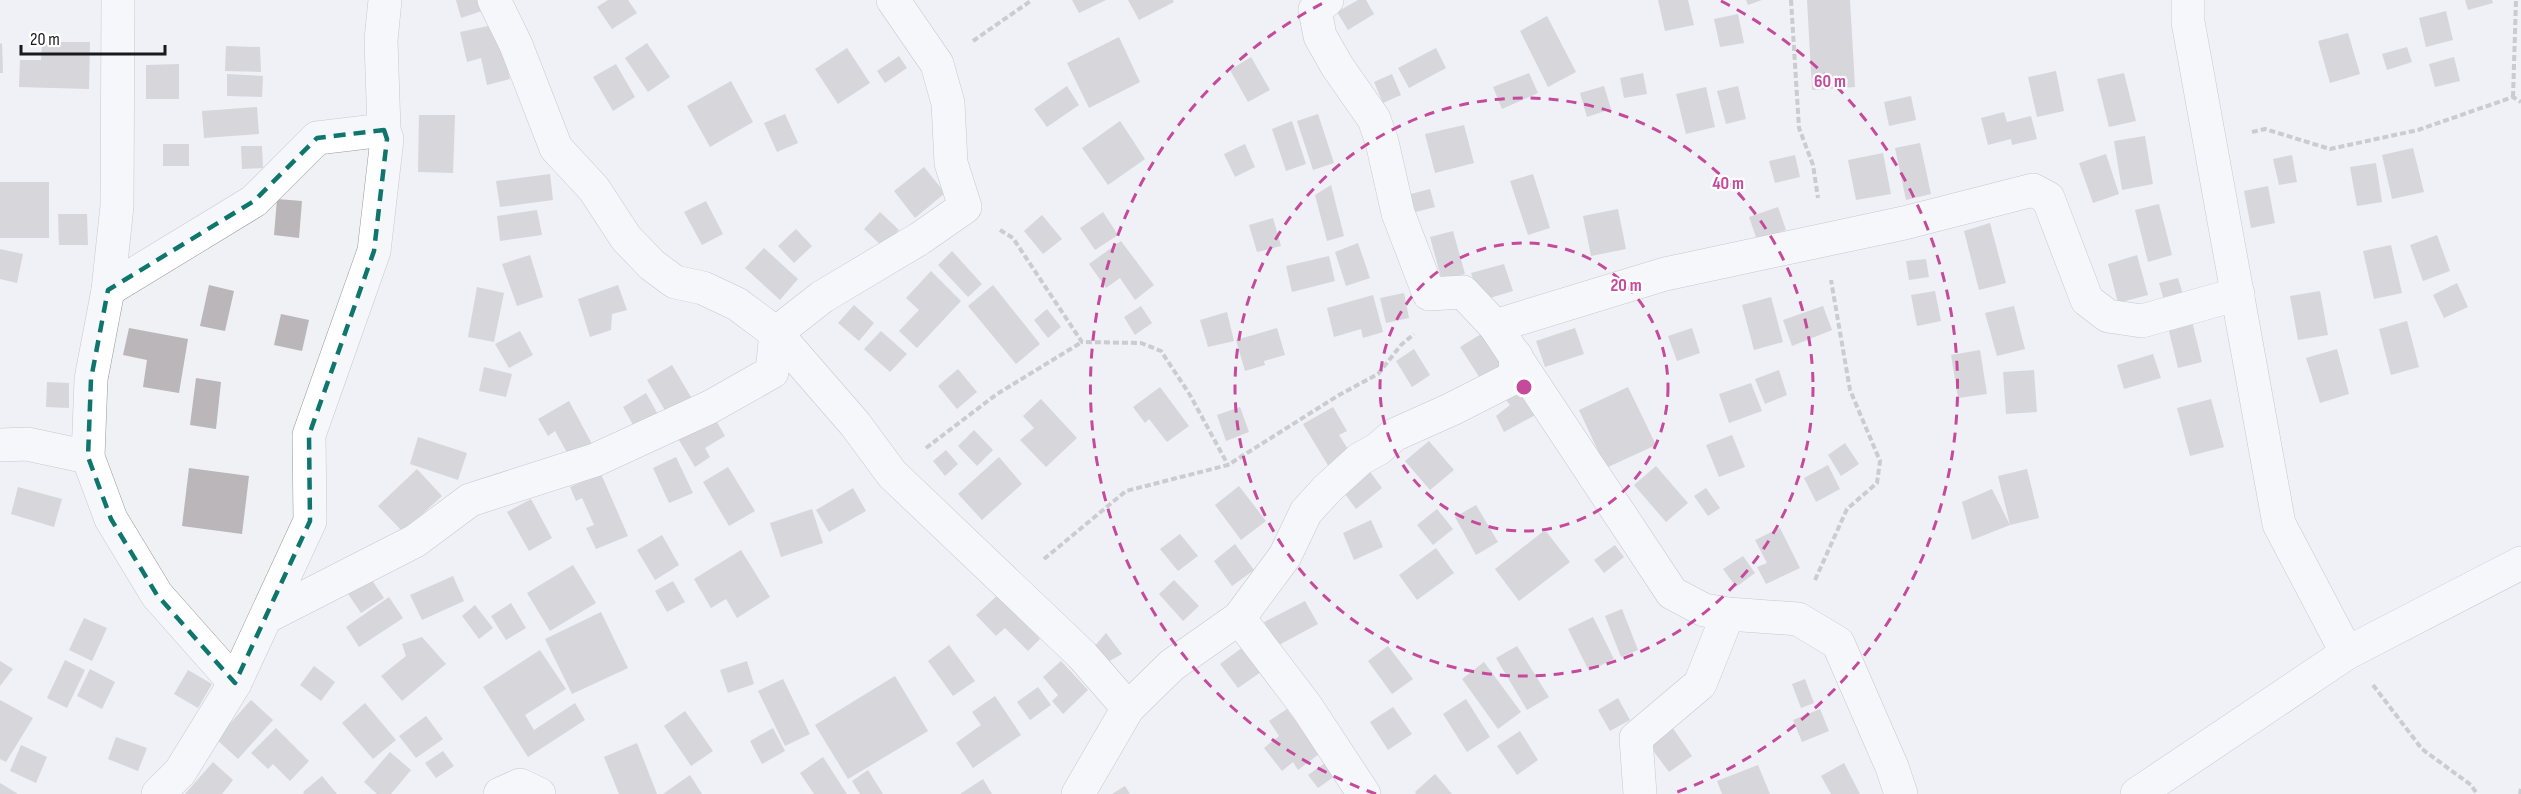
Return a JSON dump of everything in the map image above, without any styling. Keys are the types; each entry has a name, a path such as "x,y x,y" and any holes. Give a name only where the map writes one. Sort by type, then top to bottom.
{"street":[{"path":"118,0 117,206 108,290 91,379 88,457 111,519 157,594 235,683"},
{"path":"158,794 180,772 235,683 310,521 309,435 374,251 387,139 384,130 381,40 385,0"},
{"path":"494,0 516,45 556,148 594,189 626,238 652,265 675,282 703,288 737,304 776,333 855,424 892,474 1082,655 1128,708"},
{"path":"266,617 415,541 470,500 595,460 710,407 772,372 776,333 822,297 919,239 965,207 951,163 948,104 937,64 893,0"},
{"path":"1327,0 1315,10 1320,36 1337,66 1374,119 1382,142 1398,213 1429,294 1463,292 1495,326 1672,593 1704,610 1798,620 1838,643 1892,767 1901,794"},
{"path":"2188,0 2188,22 2279,524 2347,652"},
{"path":"108,290 254,201 317,138 384,130"},
{"path":"1495,326 1665,274 1904,223 2033,190 2048,198 2087,300 2108,316 2142,321 2238,294"},
{"path":"1078,794 1128,708 1172,665 1239,618 1285,555 1306,512 1328,489 1359,459 1378,449 1394,435 1515,377 1516,356"},
{"path":"0,444 27,444 88,457"},
{"path":"2137,794 2347,652 2521,563"},
{"path":"1640,794 1636,738 1700,684 1728,614"},
{"path":"1239,618 1306,706 1364,794"},
{"path":"500,794 520,785 539,794"}],"path":[{"path":"937,64 1032,0"},
{"path":"1791,0 1799,128 1813,165 1850,390 1880,461 1877,483 1847,509 1798,620"},
{"path":"2513,97 2516,0"},
{"path":"2210,143 2265,129 2330,149 2418,130 2513,97"},
{"path":"2513,97 2521,102"},
{"path":"965,207 1013,238 1082,342"},
{"path":"1011,586 1126,491 1228,465 1378,374 1401,345 1463,292"},
{"path":"892,474 997,394 1082,342 1141,343 1161,351 1190,395 1228,465"},
{"path":"2347,652 2421,749 2471,785 2477,794"},
{"path":"2520,794 2521,789"}],"highlighted area":[{"path":"384,130 387,139 374,251 309,435 310,521 235,683 157,595 111,519 88,457 91,379 108,290 254,201 317,138"}],"building":[{"path":"456,0 485,0 488,9 461,18"},
{"path":"608,0 628,0 637,13 612,29 597,7"},
{"path":"1072,0 1106,0 1079,13"},
{"path":"1128,0 1173,0 1174,2 1139,20"},
{"path":"1358,0 1366,0 1374,14 1348,30 1337,12"},
{"path":"1658,0 1688,0 1694,25 1665,31"},
{"path":"1746,0 1762,0 1748,5"},
{"path":"1807,0 1850,0 1855,87 1812,90"},
{"path":"2465,0 2492,0 2493,3 2468,10"},
{"path":"2446,11 2453,40 2426,47 2419,18"},
{"path":"1738,14 1744,43 1720,47 1714,19"},
{"path":"1547,16 1576,72 1548,87 1520,31"},
{"path":"497,24 510,79 487,85 481,58 467,62 460,32"},
{"path":"2348,33 2360,74 2330,83 2318,41"},
{"path":"1119,37 1140,82 1089,108 1067,63"},
{"path":"42,42 90,42 89,89 19,87 20,60 41,60"},
{"path":"2,43 3,73 0,73 0,44"},
{"path":"647,43 670,77 648,92 625,58"},
{"path":"226,46 260,47 261,72 225,71"},
{"path":"2407,47 2412,62 2387,70 2382,54"},
{"path":"847,48 870,83 838,104 815,69"},
{"path":"1436,48 1446,68 1409,88 1398,68"},
{"path":"899,56 907,68 885,83 877,71"},
{"path":"1251,57 1270,90 1248,102 1230,70"},
{"path":"2454,57 2460,81 2435,87 2429,64"},
{"path":"179,64 179,99 146,99 146,65"},
{"path":"616,64 635,97 613,111 593,77"},
{"path":"2056,71 2064,111 2037,117 2028,77"},
{"path":"1529,73 1538,93 1502,109 1493,87"},
{"path":"1643,73 1647,94 1624,98 1620,78"},
{"path":"2124,73 2136,121 2109,127 2097,79"},
{"path":"227,74 263,76 262,97 227,96"},
{"path":"1392,74 1401,95 1383,103 1374,82"},
{"path":"731,81 753,122 710,147 687,106"},
{"path":"1067,86 1079,105 1047,127 1034,109"},
{"path":"1604,86 1611,109 1587,117 1580,93"},
{"path":"1738,86 1746,119 1726,124 1717,91"},
{"path":"1706,87 1715,127 1686,134 1676,94"},
{"path":"1911,96 1916,120 1889,126 1884,102"},
{"path":"257,107 259,134 204,138 202,111"},
{"path":"2004,112 2007,122 2031,116 2037,139 2012,145 2011,139 1988,145 1981,118"},
{"path":"785,114 798,143 777,152 764,123"},
{"path":"1318,114 1334,163 1313,170 1297,121"},
{"path":"419,115 455,115 453,173 418,172"},
{"path":"1120,121 1145,159 1108,185 1082,148"},
{"path":"1292,121 1306,164 1286,171 1272,129"},
{"path":"1464,125 1474,163 1435,173 1425,134"},
{"path":"2145,136 2153,184 2122,190 2114,141"},
{"path":"1920,143 1931,194 1906,200 1895,148"},
{"path":"163,144 189,144 189,166 163,166"},
{"path":"1245,144 1255,167 1235,177 1224,154"},
{"path":"241,146 262,146 263,168 242,169"},
{"path":"2413,148 2424,192 2392,199 2382,155"},
{"path":"1883,153 1891,194 1856,200 1848,160"},
{"path":"2106,154 2119,194 2093,203 2079,163"},
{"path":"1795,155 1800,177 1775,183 1769,161"},
{"path":"2292,155 2297,182 2279,185 2273,159"},
{"path":"2376,163 2382,202 2357,206 2350,167"},
{"path":"924,167 945,193 915,218 894,191"},
{"path":"550,174 553,200 500,207 496,181"},
{"path":"1533,174 1550,228 1528,235 1510,181"},
{"path":"0,182 49,182 49,238 0,238"},
{"path":"1331,185 1344,236 1327,241 1315,195"},
{"path":"2268,186 2275,223 2251,228 2244,191"},
{"path":"1430,189 1435,207 1412,213 1407,195"},
{"path":"277,199 302,201 299,238 274,235"},
{"path":"706,201 723,234 702,245 684,212"},
{"path":"2159,204 2172,255 2148,262 2135,210"},
{"path":"1778,207 1786,230 1757,240 1749,217"},
{"path":"1618,209 1626,249 1591,256 1583,216"},
{"path":"537,210 542,235 500,241 497,216"},
{"path":"880,212 899,230 883,247 864,229"},
{"path":"1103,212 1118,235 1095,250 1080,228"},
{"path":"58,214 87,214 88,245 59,245"},
{"path":"1042,215 1062,239 1043,254 1024,231"},
{"path":"1273,218 1281,246 1257,252 1249,225"},
{"path":"1990,223 2006,283 1979,290 1964,231"},
{"path":"796,229 812,246 794,263 778,246"},
{"path":"1453,231 1465,274 1442,281 1430,237"},
{"path":"2437,235 2450,271 2423,281 2410,245"},
{"path":"1121,241 1154,285 1135,300 1120,278 1106,288 1089,264"},
{"path":"1358,243 1370,278 1346,286 1335,252"},
{"path":"2391,245 2402,293 2374,299 2363,251"},
{"path":"764,248 798,279 780,300 745,268"},
{"path":"0,249 23,254 17,283 0,279"},
{"path":"952,251 982,284 968,297 938,265"},
{"path":"530,255 543,297 517,306 502,264"},
{"path":"2137,255 2148,295 2118,303 2108,264"},
{"path":"1329,256 1335,281 1292,292 1286,266"},
{"path":"1926,259 1929,277 1909,280 1906,261"},
{"path":"1504,264 1513,291 1480,301 1471,273"},
{"path":"931,271 961,301 917,348 899,331 919,310 906,298"},
{"path":"2178,278 2185,301 2166,307 2159,283"},
{"path":"2457,283 2468,307 2444,318 2433,295"},
{"path":"209,285 234,291 225,331 200,326"},
{"path":"618,285 627,310 612,314 611,330 590,337 578,299"},
{"path":"993,285 1040,344 1016,364 968,306"},
{"path":"477,287 504,293 494,342 468,337"},
{"path":"1935,291 1941,321 1917,326 1911,295"},
{"path":"2320,291 2328,335 2298,340 2290,296"},
{"path":"1404,293 1409,318 1386,323 1380,298"},
{"path":"1373,295 1383,332 1363,338 1361,329 1334,337 1327,308"},
{"path":"1771,297 1783,342 1754,350 1742,305"},
{"path":"854,305 874,323 859,341 838,323"},
{"path":"1141,306 1152,323 1135,335 1124,317"},
{"path":"1823,306 1832,330 1792,346 1783,320"},
{"path":"2014,306 2025,349 1997,356 1985,313"},
{"path":"1047,309 1061,327 1048,338 1034,320"},
{"path":"1227,312 1234,341 1208,347 1200,320"},
{"path":"281,314 309,320 302,351 274,345"},
{"path":"2191,317 2202,362 2178,368 2167,323"},
{"path":"2407,321 2419,367 2391,375 2379,329"},
{"path":"129,328 188,339 179,393 143,387 147,360 123,355"},
{"path":"1277,328 1285,355 1264,361 1265,365 1245,371 1236,340"},
{"path":"1575,328 1584,354 1545,367 1536,341"},
{"path":"1692,328 1700,353 1677,361 1668,336"},
{"path":"520,331 533,355 509,368 495,344"},
{"path":"881,331 907,354 890,372 864,349"},
{"path":"1486,331 1508,366 1483,383 1460,347"},
{"path":"1414,349 1430,375 1412,387 1396,361"},
{"path":"2337,349 2349,394 2320,403 2306,358"},
{"path":"1980,350 1987,394 1958,398 1951,355"},
{"path":"2153,354 2161,378 2124,389 2117,365"},
{"path":"672,365 694,402 669,417 647,380"},
{"path":"484,367 512,374 506,397 479,391"},
{"path":"958,369 977,392 957,409 938,386"},
{"path":"1779,370 1787,395 1765,404 1755,379"},
{"path":"2034,370 2037,412 2006,414 2003,372"},
{"path":"196,378 221,382 216,429 190,425"},
{"path":"47,382 69,383 69,408 46,407"},
{"path":"1523,383 1539,413 1504,432 1496,416 1510,405 1502,395"},
{"path":"1751,383 1762,411 1729,423 1719,394"},
{"path":"1160,387 1189,426 1167,442 1149,419 1145,423 1133,407"},
{"path":"1628,387 1656,445 1606,468 1579,410"},
{"path":"646,393 660,418 637,432 623,407"},
{"path":"1041,399 1077,438 1046,467 1020,440 1034,428 1023,416"},
{"path":"2211,399 2224,447 2190,456 2177,408"},
{"path":"569,401 592,444 570,458 555,431 548,436 538,419"},
{"path":"1240,407 1249,432 1226,441 1217,415"},
{"path":"1333,407 1347,431 1339,435 1351,454 1329,467 1303,424"},
{"path":"713,415 725,436 705,448 710,457 695,467 677,437"},
{"path":"974,430 993,450 977,466 958,446"},
{"path":"1732,435 1745,467 1719,477 1706,445"},
{"path":"418,437 467,453 458,480 410,464"},
{"path":"1429,441 1454,470 1430,490 1405,461"},
{"path":"1845,443 1859,464 1841,476 1828,455"},
{"path":"946,450 958,464 945,476 933,461"},
{"path":"676,457 693,493 669,503 653,468"},
{"path":"999,457 1022,484 982,520 958,494"},
{"path":"1828,465 1840,489 1816,502 1804,478"},
{"path":"1656,466 1688,503 1666,522 1634,485"},
{"path":"728,467 755,511 729,526 703,482"},
{"path":"189,468 249,476 242,534 182,526"},
{"path":"417,469 442,496 403,532 378,506"},
{"path":"1368,469 1382,488 1356,509 1342,490"},
{"path":"2027,469 2039,518 2010,525 1998,476"},
{"path":"601,474 628,536 596,549 586,528 594,525 582,498 576,501 570,487"},
{"path":"1239,486 1266,521 1241,540 1215,505"},
{"path":"18,487 62,499 54,527 11,514"},
{"path":"853,488 866,511 829,532 816,510"},
{"path":"1706,488 1720,508 1708,516 1694,496"},
{"path":"1992,489 2010,525 1972,540 1962,502"},
{"path":"531,499 552,538 529,551 507,512"},
{"path":"1476,505 1498,542 1476,555 1455,517"},
{"path":"812,509 823,543 781,557 770,523"},
{"path":"1437,509 1453,529 1433,545 1417,525"},
{"path":"1371,520 1383,547 1354,560 1343,533"},
{"path":"1780,528 1800,568 1766,584 1757,567 1767,563 1755,540"},
{"path":"1545,530 1570,562 1519,601 1495,569"},
{"path":"1180,534 1198,556 1178,571 1160,549"},
{"path":"662,535 679,565 655,580 637,550"},
{"path":"1235,544 1254,570 1232,586 1214,561"},
{"path":"1615,545 1624,557 1604,573 1594,560"},
{"path":"1436,548 1454,573 1417,600 1399,575"},
{"path":"741,550 770,597 737,618 726,599 711,608 694,579"},
{"path":"1743,556 1755,573 1736,587 1723,569"},
{"path":"573,565 596,603 550,631 527,593"},
{"path":"367,573 384,598 361,613 344,588"},
{"path":"453,576 464,601 422,620 410,595"},
{"path":"1174,580 1199,606 1183,621 1159,594"},
{"path":"673,581 685,602 667,612 655,591"},
{"path":"999,594 1040,639 1028,651 1005,628 996,636 976,615"},
{"path":"389,597 403,618 359,647 346,627"},
{"path":"1305,601 1318,624 1277,646 1264,622"},
{"path":"511,603 526,628 506,640 491,616"},
{"path":"475,605 493,628 479,639 462,616"},
{"path":"1622,609 1638,650 1621,657 1605,616"},
{"path":"601,612 628,668 572,694 545,639"},
{"path":"1593,617 1614,659 1589,671 1568,629"},
{"path":"84,618 107,628 92,661 69,650"},
{"path":"1106,633 1122,654 1106,663 1094,647"},
{"path":"422,637 446,664 402,701 381,676 406,656 402,644"},
{"path":"949,645 975,681 953,696 928,661"},
{"path":"1388,646 1413,679 1392,694 1368,661"},
{"path":"1517,646 1549,697 1527,710 1496,658"},
{"path":"1243,647 1261,672 1238,688 1220,664"},
{"path":"540,650 566,689 525,715 534,730 575,703 585,720 528,757 483,687"},
{"path":"65,660 85,670 67,708 47,698"},
{"path":"0,661 13,669 0,686"},
{"path":"747,661 754,684 728,693 720,670"},
{"path":"1061,661 1088,690 1063,714 1052,701 1058,695 1043,677"},
{"path":"1484,662 1521,712 1498,729 1462,679"},
{"path":"314,666 335,682 321,701 300,685"},
{"path":"90,669 115,682 102,709 77,696"},
{"path":"188,670 212,684 198,708 174,694"},
{"path":"895,676 928,731 848,779 815,725"},
{"path":"783,679 810,734 785,746 758,691"},
{"path":"1805,679 1814,703 1801,708 1792,684"},
{"path":"1038,687 1051,705 1030,720 1017,702"},
{"path":"995,696 1021,735 973,768 956,743 981,725 972,712"},
{"path":"1618,698 1630,720 1610,731 1598,710"},
{"path":"1466,699 1490,737 1467,752 1443,714"},
{"path":"0,700 33,718 6,762 0,759"},
{"path":"251,700 273,720 238,759 216,739"},
{"path":"365,703 396,740 373,759 342,723"},
{"path":"1393,707 1412,734 1388,750 1370,722"},
{"path":"1287,709 1319,754 1298,770 1293,762 1282,771 1264,748 1279,736 1269,721"},
{"path":"1820,709 1829,731 1802,742 1793,720"},
{"path":"685,711 713,751 691,766 664,726"},
{"path":"426,716 443,739 416,758 399,736"},
{"path":"1670,724 1692,756 1669,772 1646,741"},
{"path":"276,728 309,761 290,781 273,764 268,769 251,753"},
{"path":"773,728 785,751 762,764 750,741"},
{"path":"1520,731 1538,760 1517,775 1497,746"},
{"path":"116,737 147,748 138,771 108,759"},
{"path":"637,743 657,794 619,794 604,757"},
{"path":"21,745 47,757 36,783 10,771"},
{"path":"443,751 454,766 436,778 425,763"},
{"path":"390,752 411,770 391,794 377,794 364,782"},
{"path":"823,757 847,794 814,794 800,773"},
{"path":"213,762 233,780 222,794 185,794"},
{"path":"1325,763 1335,776 1318,788 1308,775"},
{"path":"1844,763 1860,794 1831,794 1821,776"},
{"path":"1758,765 1770,794 1722,794 1717,781"},
{"path":"868,770 883,794 860,794 852,781"},
{"path":"1435,774 1452,794 1416,794 1415,792"},
{"path":"690,775 702,794 663,794"},
{"path":"322,776 337,794 304,794 303,792"},
{"path":"983,779 992,794 960,794"},
{"path":"0,783 18,794 0,794"},
{"path":"1125,786 1130,794 1112,794"}]}
